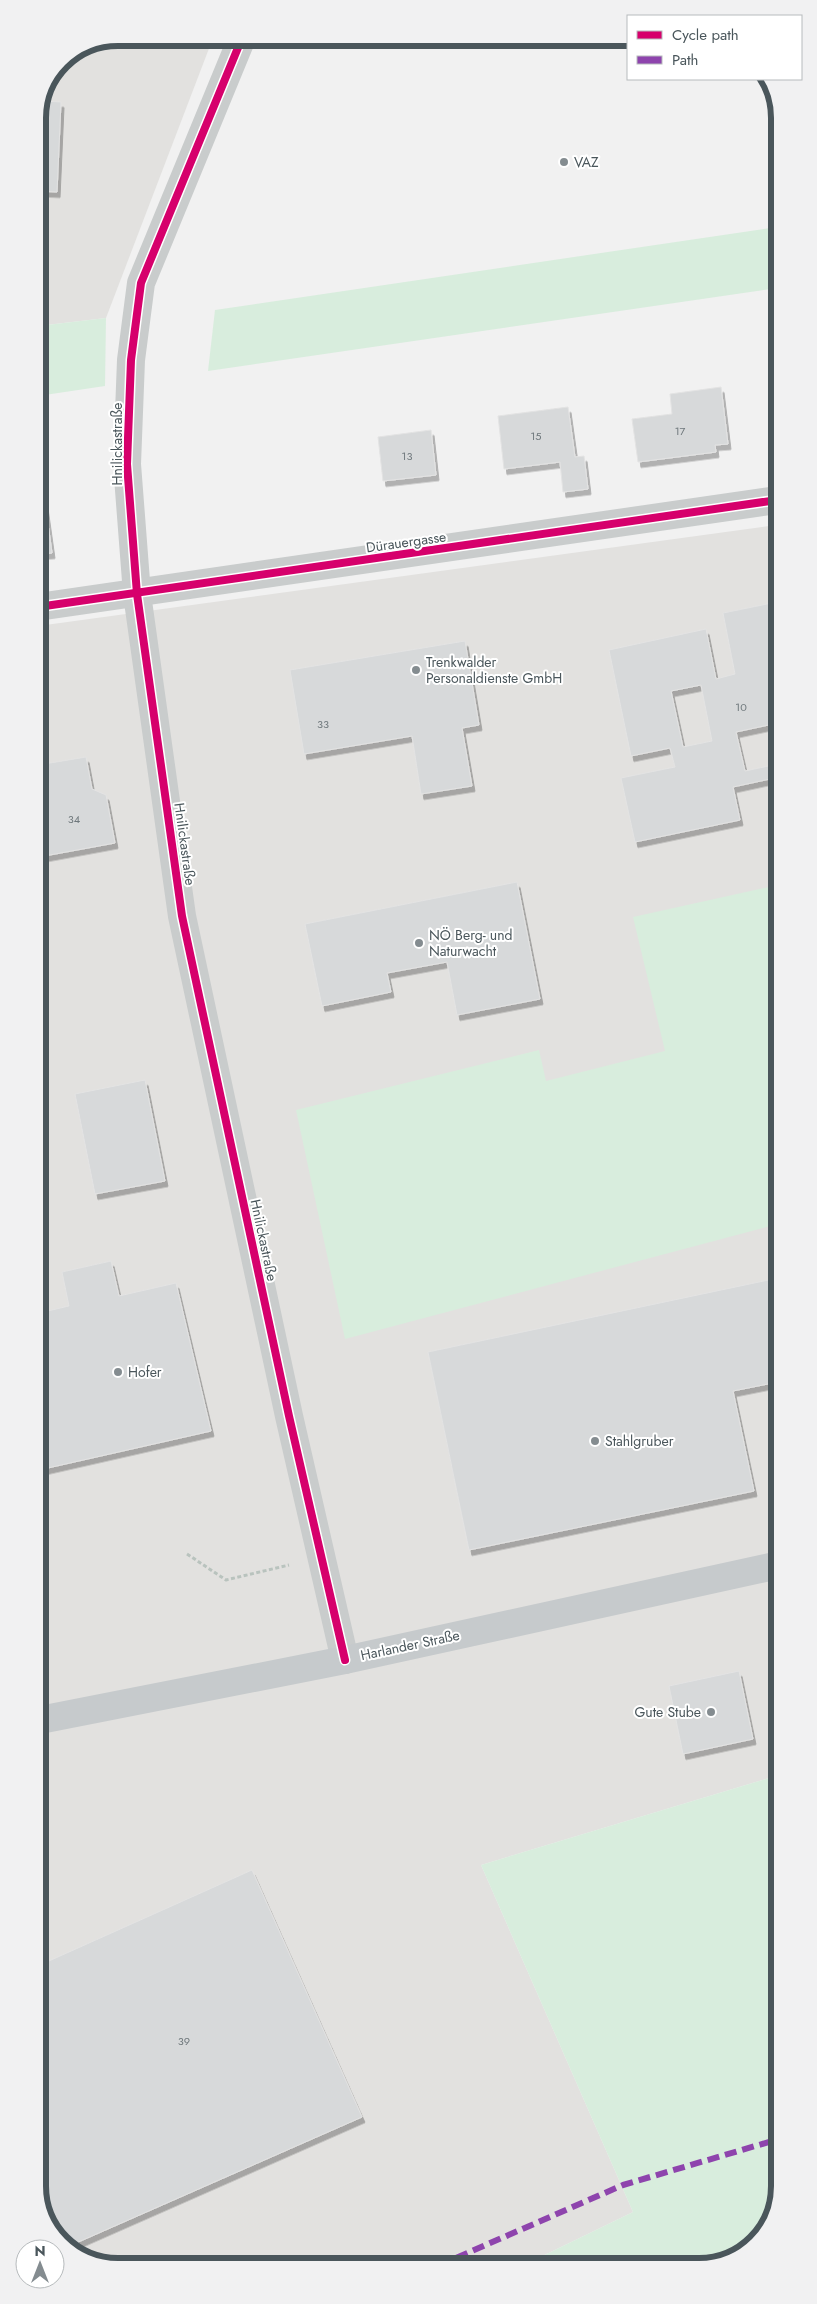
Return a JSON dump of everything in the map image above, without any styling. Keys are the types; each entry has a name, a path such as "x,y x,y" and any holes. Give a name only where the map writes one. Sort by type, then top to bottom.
{"main road":[{"name":"Harlander Straße","path":"46,1719 345,1660 771,1567"}],"street":[{"name":"Hnilickastraße","path":"239,46 141,284 131,360 127,464 137,594 182,916 321,1558 345,1660"},
{"name":"Dürauergasse","path":"46,606 771,501"}],"path":[{"path":"187,1554 226,1580 321,1558"}],"shaded area":[{"path":"119,46 210,46 106,318 46,325 46,119 52,91 58,78 78,58 105,48"},
{"path":"771,526 771,1777 481,1865 633,2212 538,2258 114,2258 82,2248 64,2233 58,2226 49,2204 46,2185 46,625"}],"green space":[{"path":"771,228 771,289 208,371 215,310"},
{"path":"106,318 105,386 46,395 46,325"},
{"path":"771,887 771,1226 345,1339 296,1110 539,1050 546,1081 665,1051 633,917"},
{"path":"771,1777 771,2185 767,2209 763,2217 750,2237 739,2246 717,2255 698,2258 538,2258 633,2212 481,1865"}],"building":[{"path":"49,101 61,102 57,192 46,191 46,119"},
{"path":"721,387 728,444 715,445 716,452 638,462 632,419 672,414 670,394"},
{"path":"568,407 575,457 584,456 588,489 563,492 560,462 504,469 498,416"},
{"path":"431,430 436,475 383,481 378,437"},
{"path":"46,510 52,553 46,553"},
{"path":"771,603 771,724 736,732 745,771 771,765 771,784 770,779 733,787 740,820 635,842 621,778 675,767 670,748 631,756 609,650 706,629 716,679 735,674 723,613","holes":["701,685 712,741 683,747 671,691"]},
{"path":"465,641 479,725 462,728 472,786 421,794 412,736 304,754 290,670"},
{"path":"86,757 92,789 106,795 115,843 46,856 46,764"},
{"name":"NÖ Berg- und Naturwacht","path":"517,882 540,999 457,1015 447,962 387,973 391,992 322,1006 305,924"},
{"path":"145,1080 165,1181 95,1194 75,1094"},
{"name":"Hofer","path":"111,1261 119,1296 176,1283 211,1431 46,1468 46,1311 69,1306 62,1272"},
{"name":"Stahlgruber","path":"771,1279 771,1383 733,1391 754,1491 469,1550 428,1352"},
{"name":"Gute Stube","path":"739,1671 753,1739 683,1754 669,1686"},
{"path":"252,1870 362,2117 75,2243 58,2226 49,2204 46,2185 46,1962"}],"marked path":[{"path":"456,2258 623,2185 771,2141"}],"cycle path":[{"path":"239,46 141,283 131,360 127,464 137,594 182,916 289,1416 345,1660"},
{"path":"46,606 771,501"}],"place":[{"name":"VAZ","path":"564,162"},
{"name":"Trenkwalder Personaldienste GmbH","path":"416,670"},
{"name":"NÖ Berg- und Naturwacht","path":"419,943"},
{"name":"Hofer","path":"118,1372"},
{"name":"Stahlgruber","path":"595,1441"},
{"name":"Gute Stube","path":"711,1712"}]}
